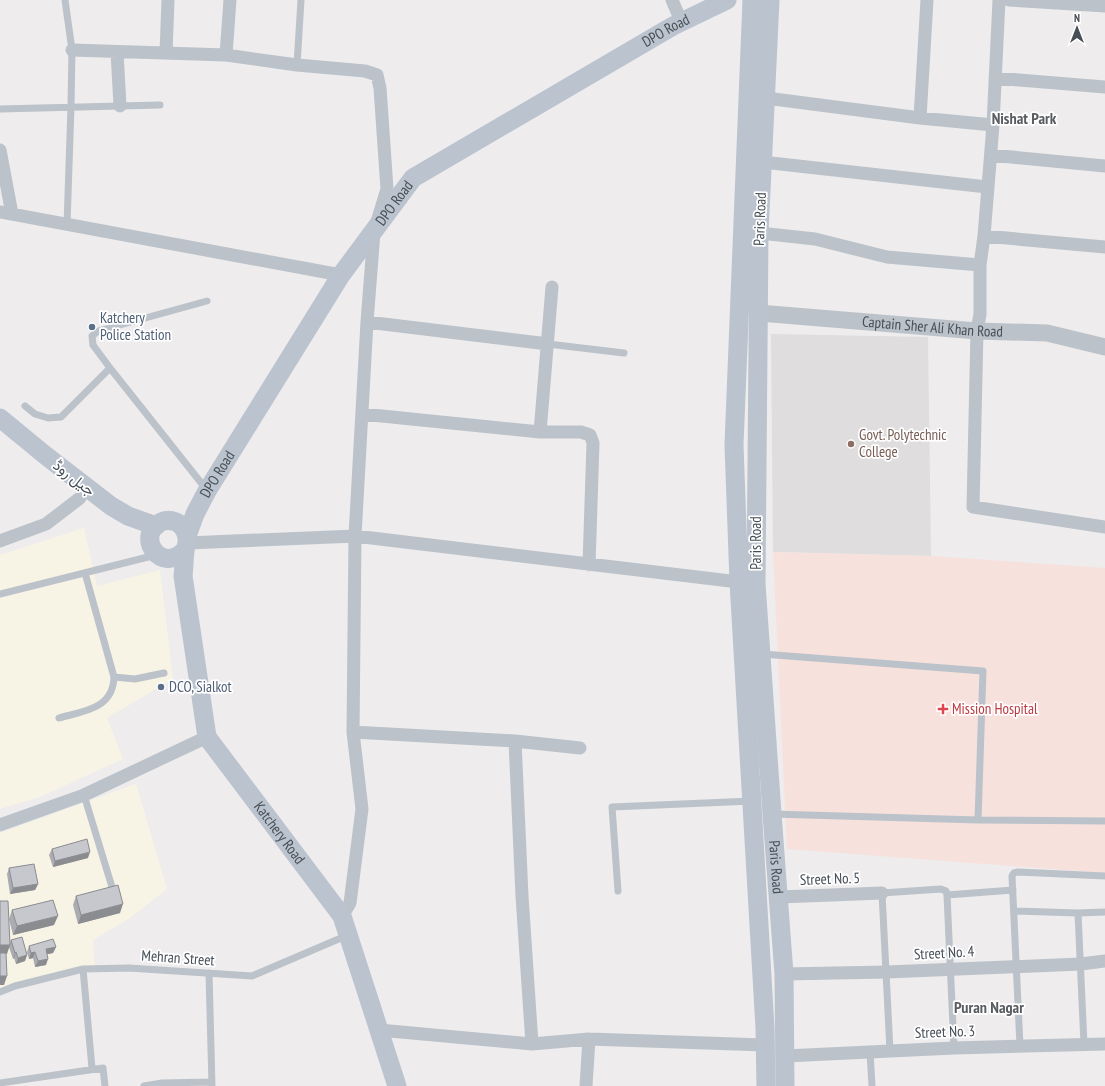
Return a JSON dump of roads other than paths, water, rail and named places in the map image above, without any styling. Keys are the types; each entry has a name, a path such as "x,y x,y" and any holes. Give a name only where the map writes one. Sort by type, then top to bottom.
{"main road":[{"name":"DPO Road","path":"171,541 195,514 207,490 341,275 413,178 681,21 727,0"},
{"name":"Paris Road","path":"752,0 734,445 748,583 762,654 784,974 785,1086"},
{"name":"Paris Road","path":"766,1086 752,801 748,583 756,447 759,233 770,0"},
{"name":"جیل روڈ","path":"0,418 111,506 171,541"},
{"path":"0,431 80,498 106,514 171,541"},
{"path":"734,445 756,447"},
{"name":"Katchery Road","path":"171,541 183,576 207,737 342,916 397,1086"}],"street":[{"path":"166,53 168,0"},
{"path":"226,55 230,0"},
{"path":"672,0 681,21"},
{"path":"920,118 927,0"},
{"path":"999,0 991,155 980,265 980,314 977,331 972,507 1105,527"},
{"path":"1009,0 1105,6"},
{"path":"72,50 226,55 297,65 365,71 377,75 380,88 388,189 374,232 367,322 355,536 353,732 362,810 350,903 342,916"},
{"path":"118,52 120,106"},
{"path":"995,78 1105,87"},
{"path":"766,98 920,118 993,125"},
{"path":"0,150 6,213 341,275"},
{"path":"991,155 1105,166"},
{"path":"762,162 987,187"},
{"path":"759,233 815,240 887,257 980,265"},
{"path":"984,236 1105,247"},
{"path":"540,432 552,287"},
{"name":"Captain Sher Ali Khan Road","path":"758,313 977,331 1047,333 1105,347"},
{"path":"367,322 548,344"},
{"path":"362,414 540,432 586,433 590,435 592,439 589,564"},
{"path":"0,541 46,524 80,498"},
{"path":"171,541 355,536 748,583"},
{"path":"353,732 515,741 580,748"},
{"path":"0,825 84,795 207,737"},
{"path":"515,741 522,896 532,1044"},
{"name":"Street No. 5","path":"779,897 882,893"},
{"name":"Street No. 4","path":"784,974 887,972 1081,964 1105,961"},
{"path":"379,1030 532,1044 589,1039 765,1045"},
{"path":"586,1086 589,1039"},
{"name":"Street No. 3","path":"785,1056 954,1048 1105,1044"}],"lane":[{"path":"65,0 72,50 67,225"},
{"path":"297,65 301,0"},
{"path":"0,109 71,106 160,105"},
{"path":"207,300 98,332 92,336 93,345 110,368 207,490"},
{"path":"548,344 624,353"},
{"path":"25,406 35,414 48,418 61,417 110,368"},
{"path":"0,594 85,573 171,541"},
{"path":"59,718 94,708 102,704 109,697 114,688 114,677 85,573"},
{"path":"762,654 983,671 978,820"},
{"path":"114,677 140,678 164,673"},
{"path":"84,795 112,887"},
{"path":"618,891 612,807 752,801"},
{"path":"772,814 978,820 1105,821"},
{"path":"1020,1046 1012,876 1014,873 1018,872 1105,876"},
{"path":"890,1051 882,893 941,889 946,891 947,895 954,1048"},
{"path":"947,895 1013,890"},
{"path":"1014,911 1078,913 1105,912"},
{"path":"1078,913 1084,1044"},
{"name":"Mehran Street","path":"0,992 16,986 83,969 129,968 252,976 348,934"},
{"path":"83,969 92,1068"},
{"path":"144,1086 162,1083 212,1084 209,973"},
{"path":"870,1052 872,1086"},
{"path":"0,1083 92,1068 103,1068 105,1086"}],"place":[{"name":"Katchery Police Station","path":"92,327"},
{"name":"Govt. Polytechnic College","path":"851,444"},
{"name":"DCO, Sialkot","path":"161,687"},
{"name":"Mission Hospital","path":"943,709"}],"district":[{"name":"Nishat Park","path":"1024,118"},
{"name":"Puran Nagar","path":"989,1007"}]}
